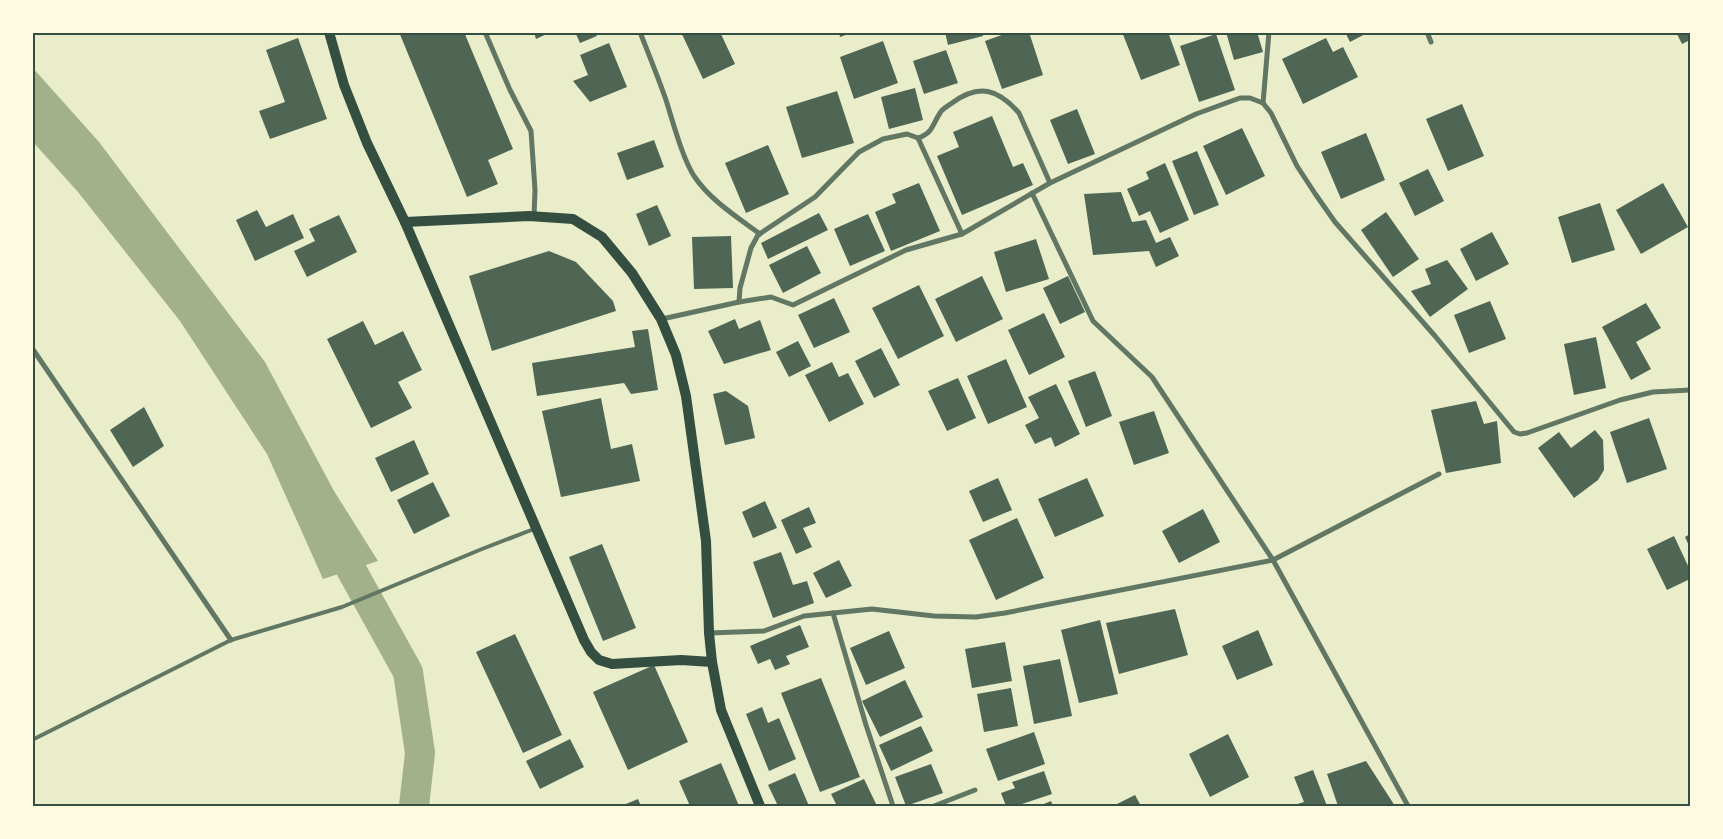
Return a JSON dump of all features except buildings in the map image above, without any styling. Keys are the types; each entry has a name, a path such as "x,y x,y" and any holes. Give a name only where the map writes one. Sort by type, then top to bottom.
{"main road":[{"path":"329,32 344,84 367,143 405,222 535,529 591,652 599,660 612,664 681,660 712,662"},
{"path":"405,222 534,216 573,219 602,237 632,272 662,320 676,355 686,396 706,541 709,633 712,662 721,710 760,806"}],"street":[{"path":"485,32 530,131 535,190 534,216"},
{"path":"640,32 680,143 694,175 712,196 760,234"},
{"path":"1263,103 1268,32"},
{"path":"1427,32 1432,42"},
{"path":"739,302 740,288 751,248 760,234 815,197 859,152 883,139 907,134 918,138 927,135 940,112 963,95 978,90 998,95 1012,104 1019,113 1050,183"},
{"path":"662,320 739,302 771,297 793,305 906,250 962,234 1050,183 1196,114 1240,98 1250,98 1263,103 1271,113 1297,166 1335,222 1435,336 1514,432 1526,433 1620,400 1653,392 1690,390"},
{"path":"918,138 962,234"},
{"path":"1032,193 1093,321 1152,377 1273,560 1408,806"},
{"path":"32,348 231,640"},
{"path":"709,633 764,631 804,616 872,609 934,616 976,617 1005,613 1273,560 1439,474"},
{"path":"833,613 866,725 893,806"},
{"path":"934,806 975,790"}],"lane":[{"path":"32,740 231,640 342,607 535,529"}],"shaded area":[{"path":"32,67 99,142 265,362 334,491 378,561 323,579 267,454 180,321 78,192 33,142"}],"waterway":[{"path":"332,535 408,672 420,753 414,806"}]}
